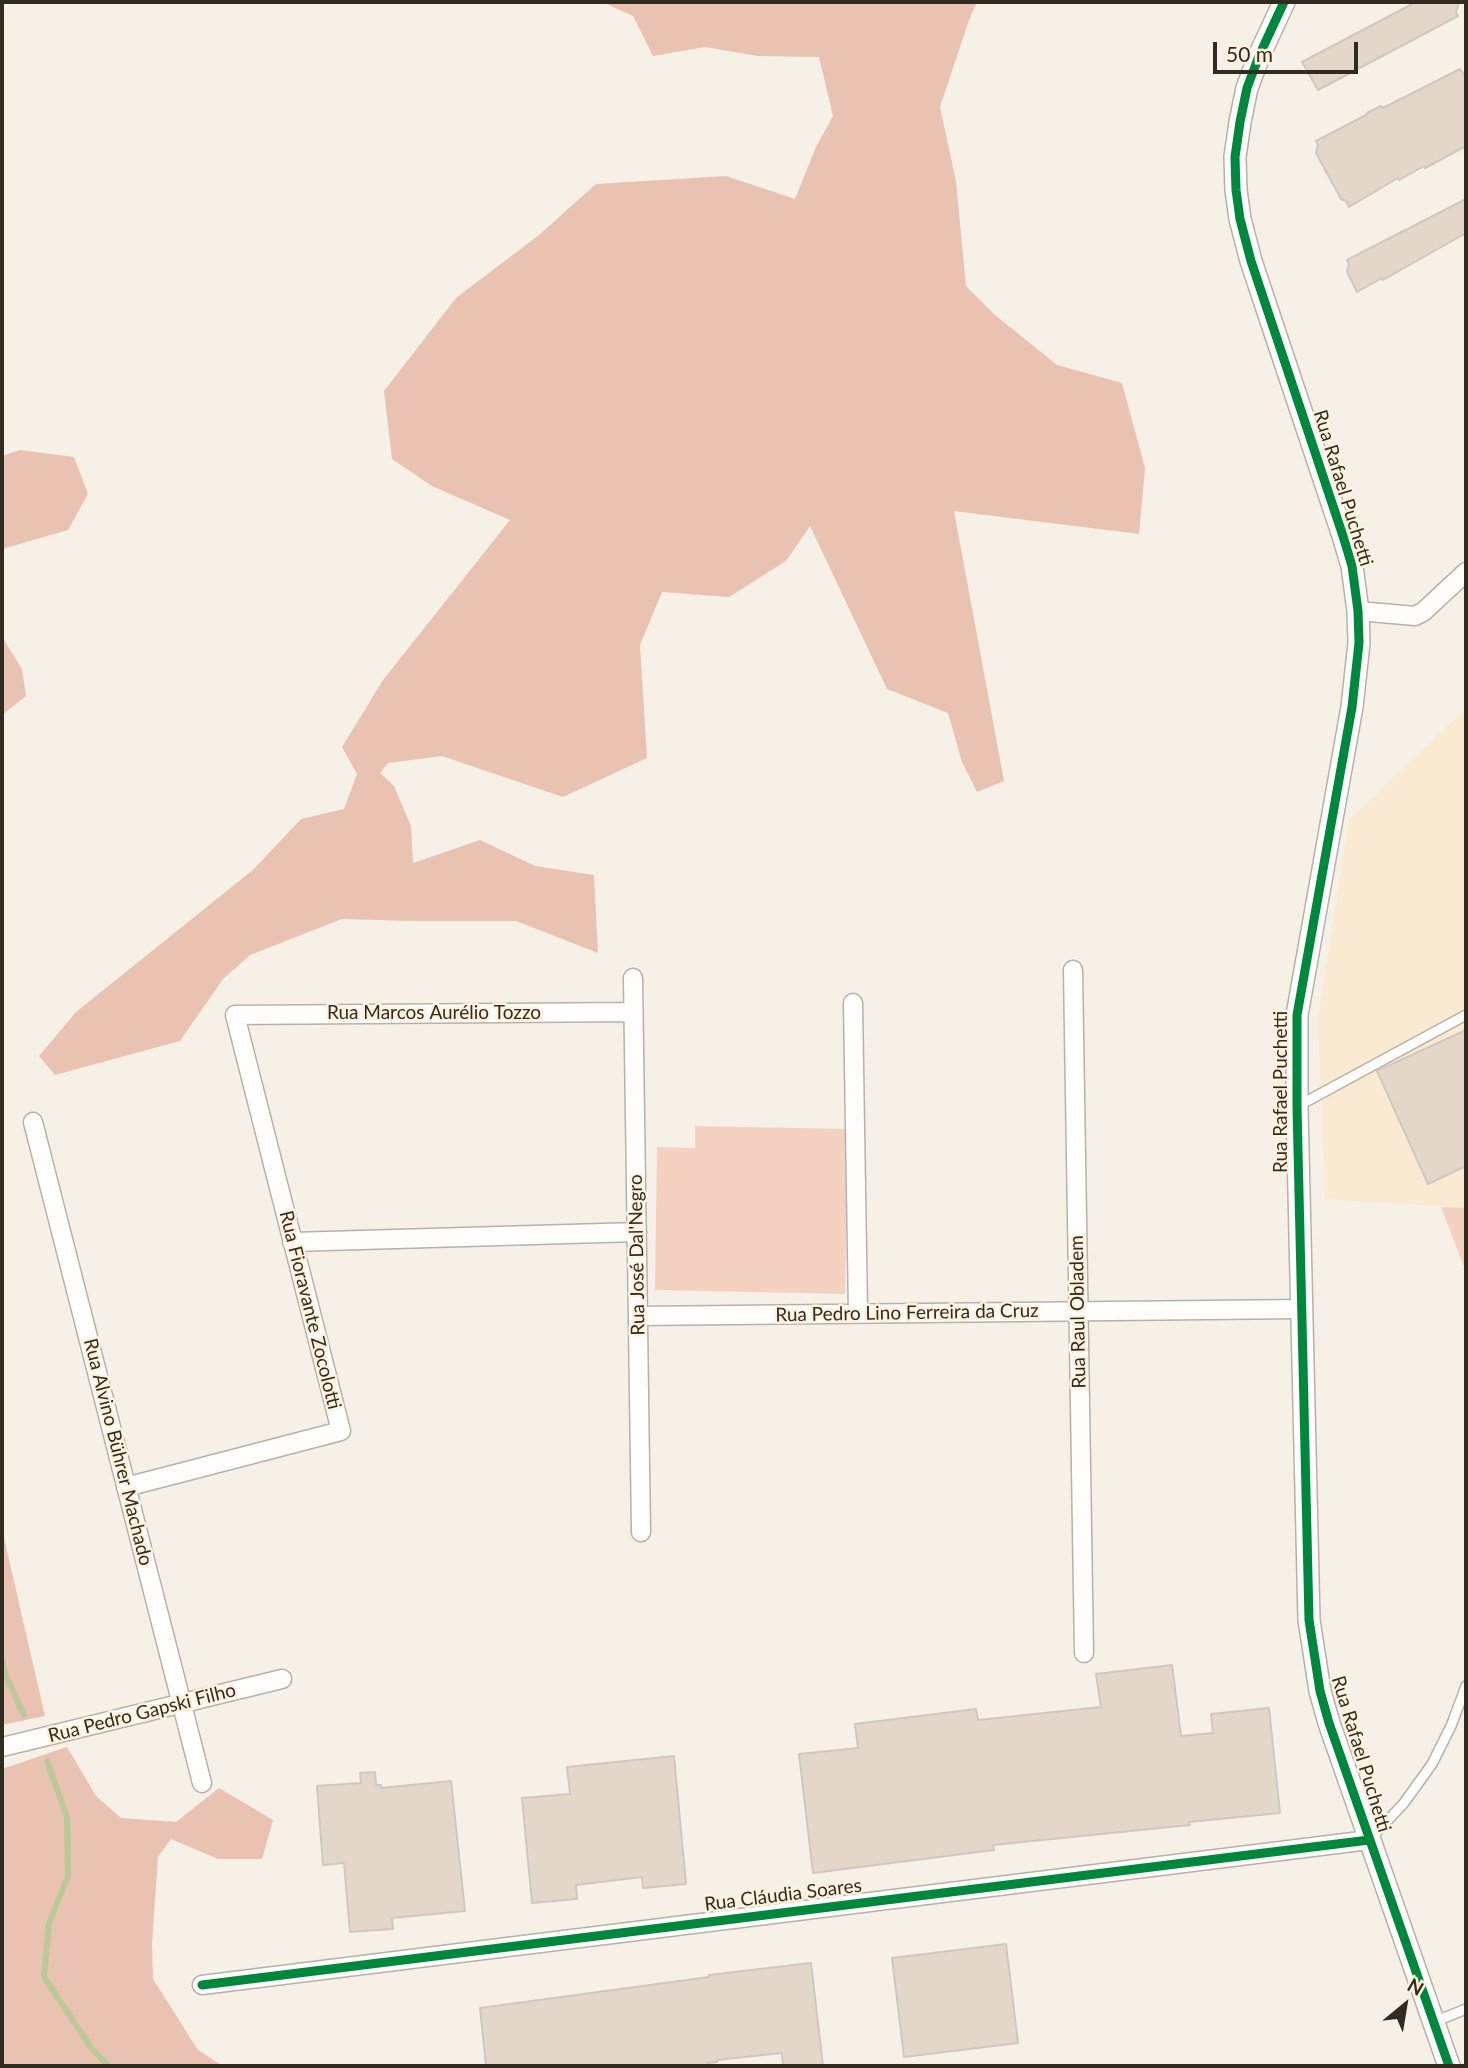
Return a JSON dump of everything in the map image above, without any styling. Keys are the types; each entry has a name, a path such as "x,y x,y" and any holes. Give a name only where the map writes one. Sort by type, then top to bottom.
{"street":[{"name":"Rua Rafael Puchetti","path":"1284,2 1247,88 1236,157 1236,190 1251,261 1352,566 1359,643 1355,684 1297,1015 1309,1620 1323,1702 1449,2066"},
{"path":"1358,611 1415,616 1423,612 1466,572"},
{"name":"Rua Raul Obladem","path":"1073,970 1084,1653"},
{"name":"Rua José Dal'Negro","path":"633,978 641,1532"},
{"path":"853,1003 858,1313"},
{"name":"Rua Marcos Aurélio Tozzo","path":"235,1015 633,1012"},
{"name":"Rua Fioravante Zocolotti","path":"126,1487 341,1431 235,1015"},
{"name":"Rua Alvino Bührer Machado","path":"33,1122 202,1783"},
{"path":"292,1242 637,1232"},
{"name":"Rua Pedro Lino Ferreira da Cruz","path":"638,1316 1301,1309"},
{"name":"Rua Pedro Gapski Filho","path":"2,1746 282,1679"},
{"name":"Rua Cláudia Soares","path":"202,1986 1369,1840"}],"lane":[{"path":"1297,1107 1466,1015"},
{"path":"1369,1840 1404,1803 1432,1764 1451,1726 1466,1686"},
{"path":"1434,2022 1466,2009"}],"shaded area":[{"path":"602,2 977,2 940,107 956,181 966,286 995,315 1057,365 1122,383 1145,468 1139,534 954,511 1004,781 977,792 962,762 948,713 887,689 810,526 786,561 729,597 662,592 640,645 647,758 563,797 442,756 388,763 380,773 394,786 411,826 413,863 480,840 535,866 594,875 598,953 516,921 342,919 250,955 223,979 180,1041 55,1075 39,1056 76,1012 254,869 301,819 344,809 357,774 342,747 383,680 510,520 432,486 392,459 384,391 456,298 539,235 596,184 726,176 795,199 816,147 833,116 819,57 758,56 705,47 653,56 633,16"},
{"path":"20,450 74,457 88,494 68,530 2,549 2,456"},
{"path":"2,637 22,669 26,696 2,715"},
{"path":"1466,709 1466,1208 1325,1199 1318,1018 1349,820"},
{"path":"695,1126 848,1129 845,1294 655,1290 657,1147 695,1148"},
{"path":"1441,1207 1466,1208 1466,1272"},
{"path":"2,1529 45,1716 2,1725"},
{"path":"67,1747 96,1796 121,1818 176,1822 219,1788 273,1820 262,1859 218,1859 171,1839 158,1857 152,1943 153,1979 198,2050 223,2066 2,2066 2,1769"}],"building":[{"path":"1416,2 1459,2 1456,12 1458,16 1318,90 1302,62"},
{"path":"1460,69 1466,77 1466,146 1425,168 1424,166 1399,180 1398,178 1349,207 1346,201 1341,199 1316,153 1316,141 1381,106 1383,108"},
{"path":"1466,199 1466,233 1357,292 1347,272 1347,260"},
{"path":"1466,1030 1466,1166 1428,1184 1377,1071"},
{"path":"1172,1665 1181,1736 1213,1733 1211,1714 1269,1708 1280,1813 993,1845 994,1850 813,1873 799,1754 858,1748 855,1724 976,1709 978,1720 1101,1707 1096,1674"},
{"path":"674,1756 686,1884 643,1888 642,1877 576,1885 577,1899 532,1903 522,1798 570,1794 567,1767"},
{"path":"375,1772 376,1785 381,1785 381,1788 451,1781 465,1911 392,1918 393,1929 350,1932 344,1863 323,1865 317,1786 361,1783 360,1773"},
{"path":"1006,1944 1018,2043 904,2057 892,1958"},
{"path":"811,1963 823,2066 783,2066 782,2053 717,2060 707,2063 707,2066 486,2066 480,2008"}],"waterway":[{"path":"2,1660 6,1676 24,1715"},
{"path":"47,1761 67,1817 68,1876 49,1923 44,1977 92,2049 109,2066"}],"cycle path":[{"path":"1284,2 1247,88 1235,157 1236,190 1251,261 1352,566 1359,643 1352,707 1297,1015 1309,1620 1320,1691 1329,1723 1449,2066"},
{"path":"202,1985 1369,1840"}]}
